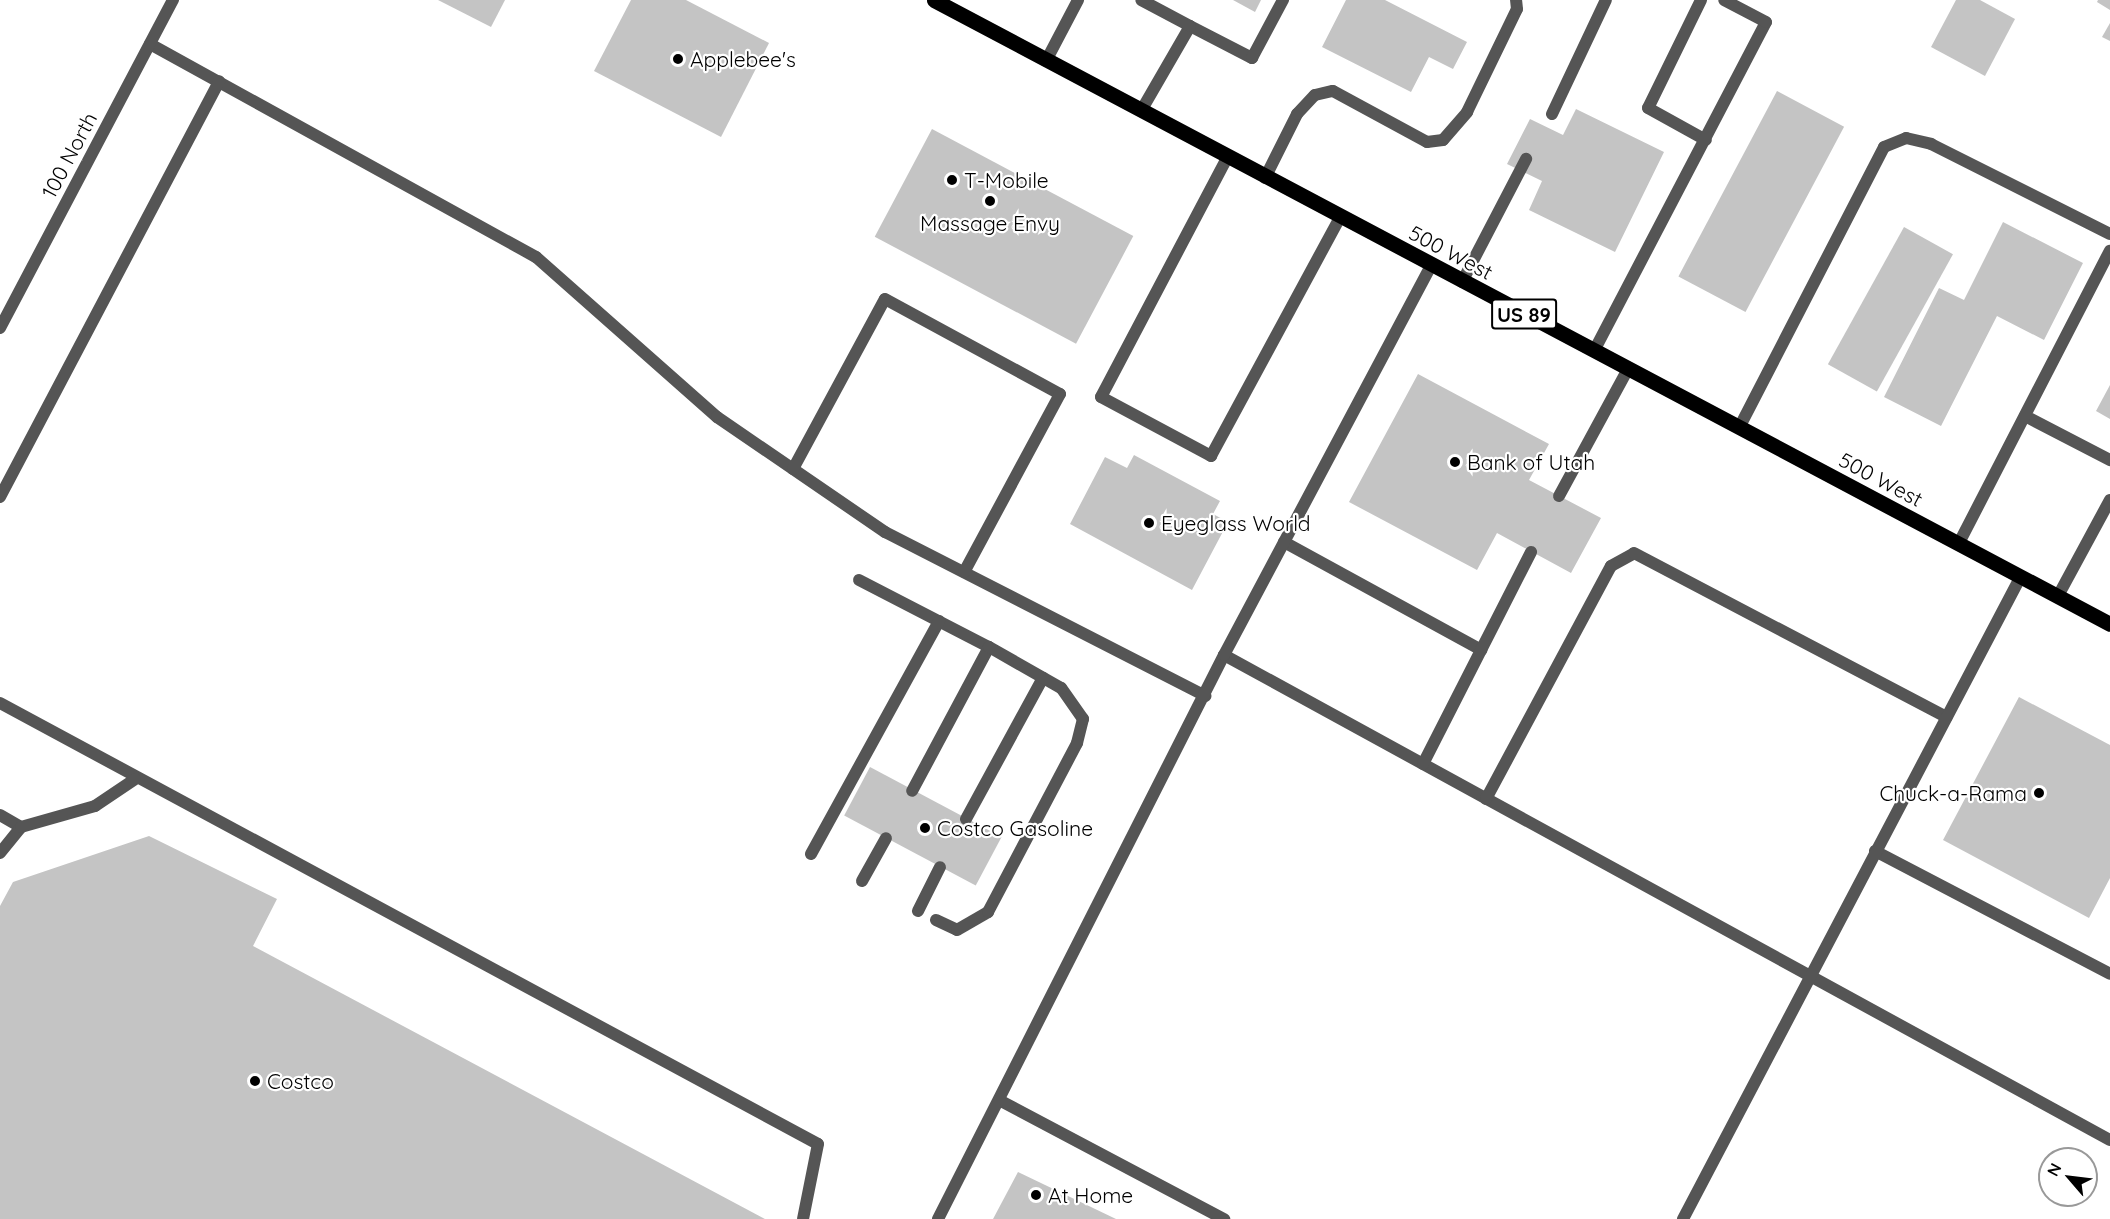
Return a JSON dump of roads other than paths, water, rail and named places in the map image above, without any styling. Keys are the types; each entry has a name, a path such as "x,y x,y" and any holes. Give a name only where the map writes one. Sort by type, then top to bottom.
{"main road":[{"name":"500 West","path":"938,1 1227,158 2110,624"}],"street":[{"name":"100 North","path":"0,328 173,0"},
{"path":"1046,61 1078,0"},
{"path":"1141,0 1252,58 1283,0"},
{"path":"1266,178 1297,114 1315,95 1333,91 1427,142 1443,140 1467,112 1517,9 1516,0"},
{"path":"1552,114 1606,0"},
{"path":"1701,0 1648,108 1706,140"},
{"path":"1594,351 1766,22 1724,0"},
{"path":"1141,111 1190,26"},
{"path":"150,44 536,257 717,417 885,532 1205,696"},
{"path":"0,497 219,81"},
{"path":"1739,428 1884,147 1905,138 1931,144 2110,234"},
{"path":"1227,158 1101,397 1211,456 1340,217"},
{"path":"1462,282 1526,159"},
{"path":"1959,543 2110,251"},
{"path":"938,1219 1224,655 1431,266"},
{"path":"793,469 885,299 1060,394 964,572"},
{"path":"1559,496 1628,369"},
{"path":"2025,416 2110,460"},
{"path":"2058,596 2110,500"},
{"path":"1284,542 1481,650"},
{"path":"1423,764 1531,552"},
{"path":"1486,799 1611,566 1634,553 1947,717"},
{"path":"1683,1219 2021,576"},
{"path":"859,580 989,647 1061,688 1083,719 1077,742 988,912 957,930 936,920"},
{"path":"811,854 939,621"},
{"path":"912,791 989,647"},
{"path":"1224,655 2110,1140"},
{"path":"966,819 1043,678"},
{"path":"0,703 135,778 818,1144 803,1219"},
{"path":"0,853 21,827 95,806 135,778"},
{"path":"0,815 21,827"},
{"path":"862,881 885,838"},
{"path":"1875,851 2110,974"},
{"path":"918,911 940,867"},
{"path":"999,1100 1224,1219"}],"place":[{"name":"Applebee's","path":"678,59"},
{"name":"T-Mobile","path":"952,180"},
{"name":"Massage Envy","path":"990,201"},
{"name":"Bank of Utah","path":"1455,462"},
{"name":"Eyeglass World","path":"1149,523"},
{"name":"Chuck-a-Rama","path":"2039,793"},
{"name":"Costco Gasoline","path":"925,828"},
{"name":"Costco","path":"255,1081"},
{"name":"At Home","path":"1036,1195"}]}
